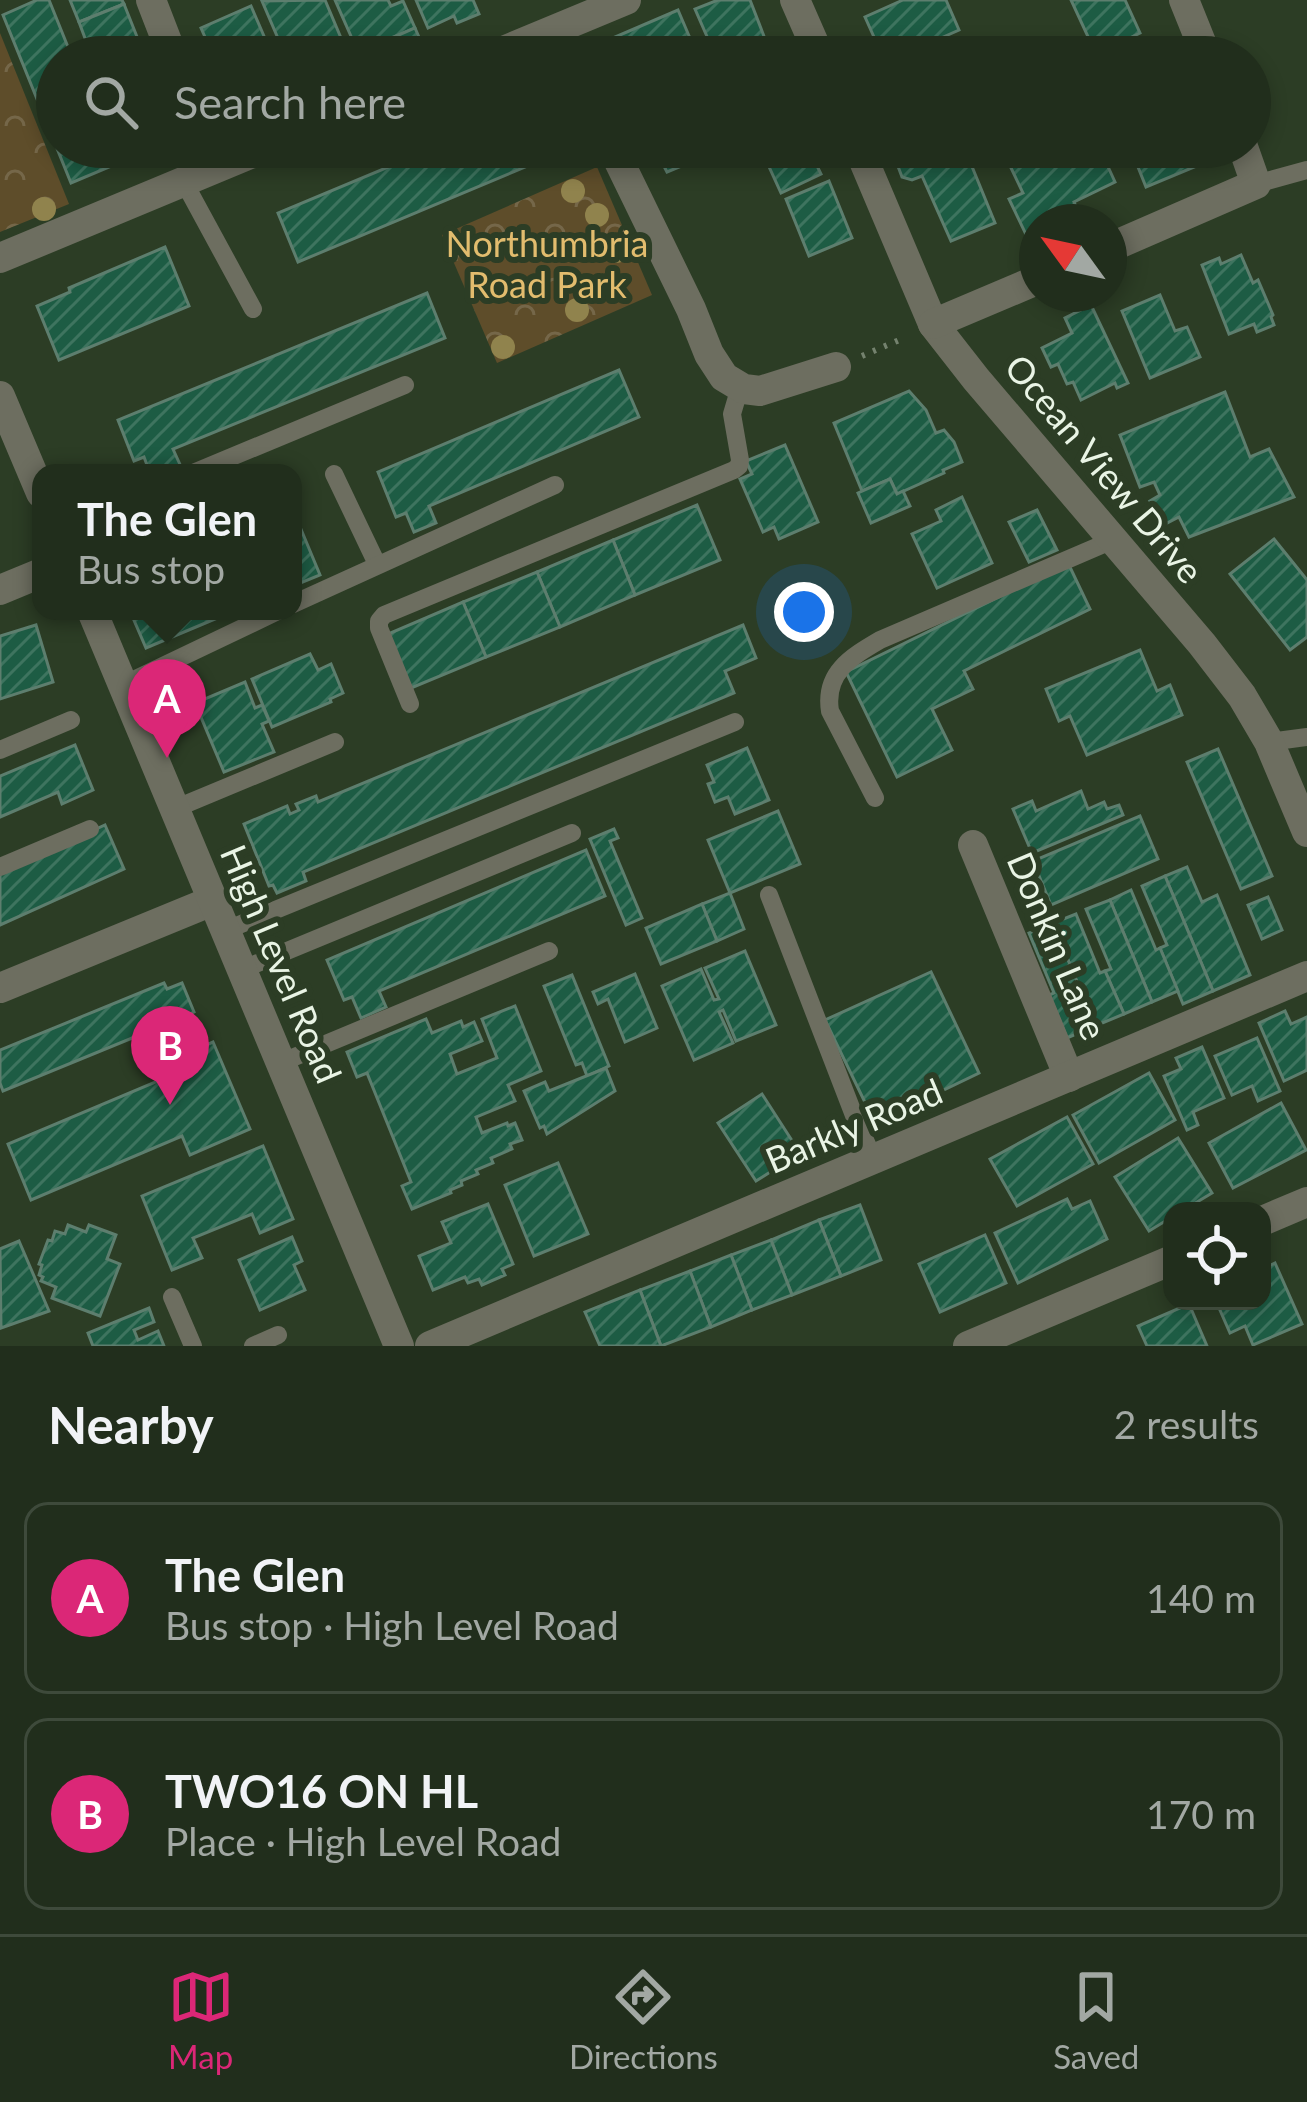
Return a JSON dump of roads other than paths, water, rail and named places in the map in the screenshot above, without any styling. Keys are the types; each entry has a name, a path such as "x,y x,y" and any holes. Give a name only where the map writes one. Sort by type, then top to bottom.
{"street":[{"path":"151,0 165,36"},
{"path":"574,36 626,0"},
{"path":"796,0 811,36"},
{"path":"1184,0 1199,36"},
{"path":"0,258 184,182 200,168"},
{"path":"622,168 724,377 760,391 849,362"},
{"name":"Ocean View Drive","path":"865,168 921,330 976,379 1243,696 1269,742 1307,832"},
{"path":"1127,240 1256,184 1250,168"},
{"path":"921,330 1019,288"},
{"path":"0,396 32,472"},
{"path":"0,590 32,577"},
{"name":"High Level Road","path":"96,620 399,1346"},
{"name":"Donkin Lane","path":"973,845 1069,1077"},
{"path":"0,988 212,901"},
{"name":"Barkly Road","path":"430,1346 1307,976"},
{"path":"1271,1218 1307,1202"},
{"path":"968,1346 1163,1263"}],"lane":[{"path":"1256,184 1307,170"},
{"path":"184,182 253,309"},
{"path":"215,464 405,385"},
{"path":"410,704 380,628 385,615 734,470 740,460 732,413 740,387"},
{"path":"334,473 377,564"},
{"path":"302,600 555,484"},
{"path":"875,798 830,711 828,698 836,672 880,640 1113,540"},
{"path":"123,685 259,620"},
{"path":"0,750 71,720"},
{"path":"224,931 735,722"},
{"path":"1269,742 1307,737"},
{"path":"174,809 335,742"},
{"path":"0,867 90,829"},
{"path":"241,970 572,832"},
{"path":"769,895 874,1160"},
{"path":"280,1063 549,951"},
{"path":"172,1297 193,1346"},
{"path":"253,1346 278,1335"}],"place":[{"name":"The Glen","path":"167,758"},
{"name":"TWO16 ON HL","path":"170,1105"}],"park label":[{"name":"Northumbria Road Park","path":"547,264"}]}
